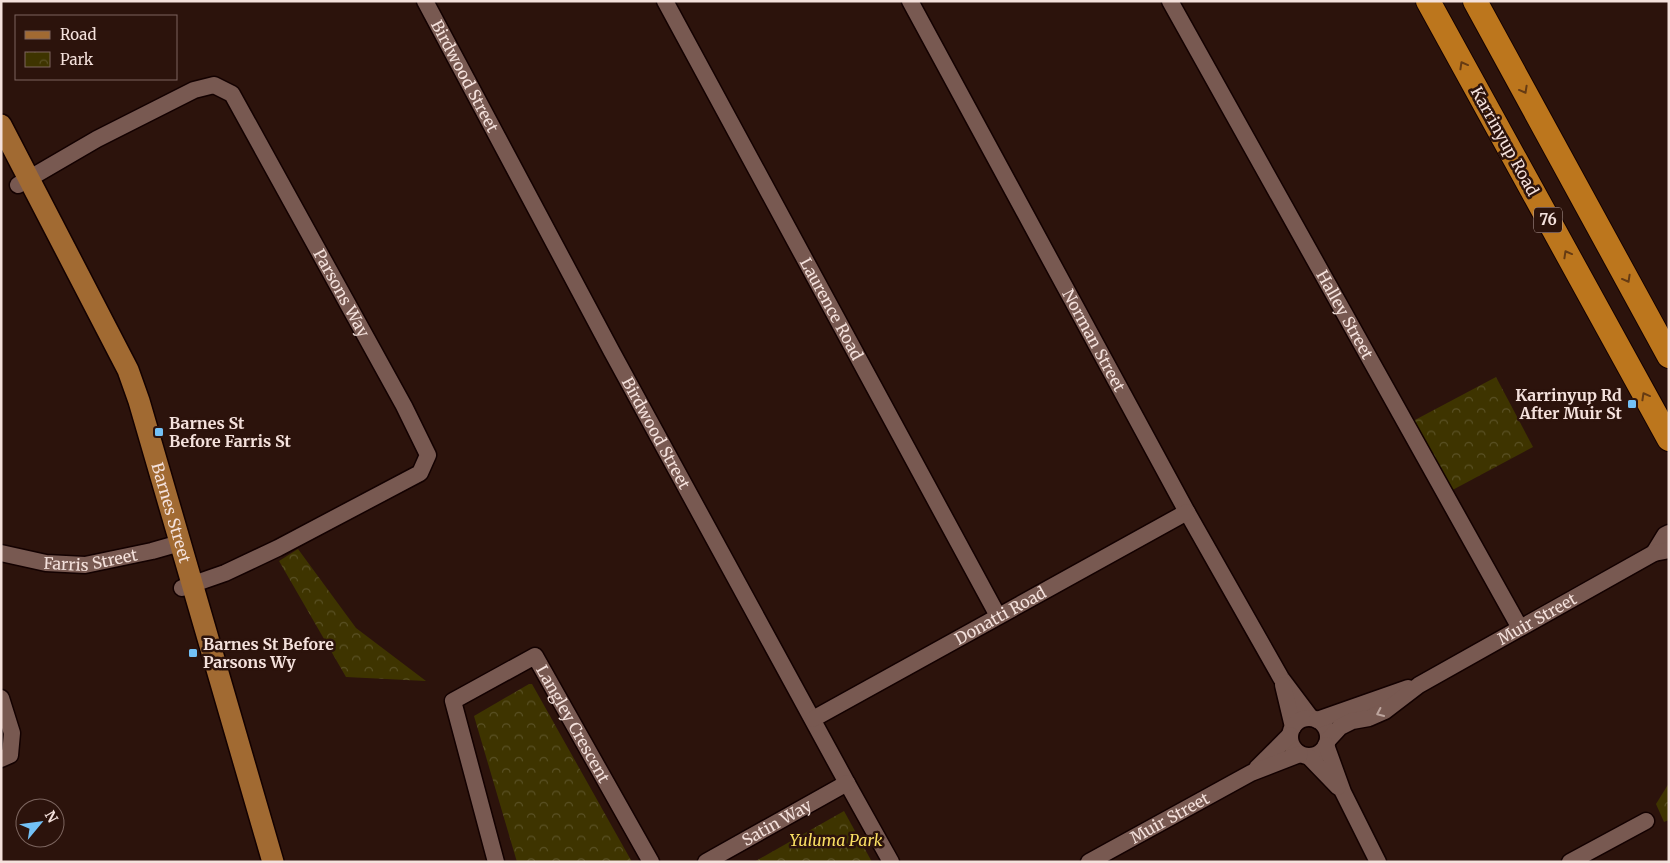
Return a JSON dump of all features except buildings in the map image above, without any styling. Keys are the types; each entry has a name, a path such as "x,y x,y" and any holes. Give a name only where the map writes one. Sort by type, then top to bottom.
{"highway":[{"name":"Karrinyup Road","path":"1428,1 1669,439"},
{"name":"76","path":"1475,1 1669,356"}],"main road":[{"name":"Barnes Street","path":"1,126 23,182 128,402 187,586 259,862"},
{"name":"Barnes Street","path":"1,154 23,182"},
{"name":"Barnes Street","path":"187,586 273,862"}],"street":[{"name":"Birdwood Street","path":"425,1 607,343 891,862"},
{"name":"Laurence Road","path":"665,1 998,616"},
{"name":"Norman Street","path":"910,1 1188,512 1282,678 1314,719"},
{"name":"Halley Street","path":"1170,1 1520,628"},
{"name":"Parsons Way","path":"23,182 97,138 194,90 214,85 232,94 404,406 428,455 420,473 225,574 187,586"},
{"name":"Donatti Road","path":"813,719 1188,512"},
{"name":"Muir Street","path":"1327,743 1340,727 1352,721 1369,718 1385,711 1419,685 1661,552 1665,535 1669,533"},
{"name":"Farris Street","path":"1,554 46,563 85,565 152,551 175,544"},
{"name":"Langley Crescent","path":"496,862 453,700 535,656 651,862"},
{"name":"Norman Street","path":"1282,678 1291,731"},
{"name":"Muir Street","path":"1314,719 1419,685"},
{"path":"1,698 12,733 10,755 1,759"},
{"path":"1344,792 1291,744 1291,731 1301,720 1314,719 1326,728 1327,743 1344,792 1378,862"},
{"name":"Muir Street","path":"1252,773 1291,731"},
{"path":"1305,755 1319,753 1327,743"},
{"name":"Muir Street","path":"1089,862 1252,773 1305,755"},
{"name":"Satin Way","path":"706,862 847,784"},
{"path":"1570,862 1646,820"}],"green space":[{"path":"1496,377 1533,447 1445,494 1413,421"},
{"path":"298,549 356,628 426,681 346,677 279,561"},
{"path":"532,684 632,862 517,862 474,716"},
{"path":"1669,783 1669,820 1664,822 1656,804"},
{"name":"Yuluma Park","path":"844,811 872,862 754,862"}],"place":[{"name":"Karrinyup Rd After Muir St","path":"1632,404"},
{"name":"Barnes St Before Farris St","path":"159,432"},
{"name":"Barnes St Before Parsons Wy","path":"193,653"}]}
